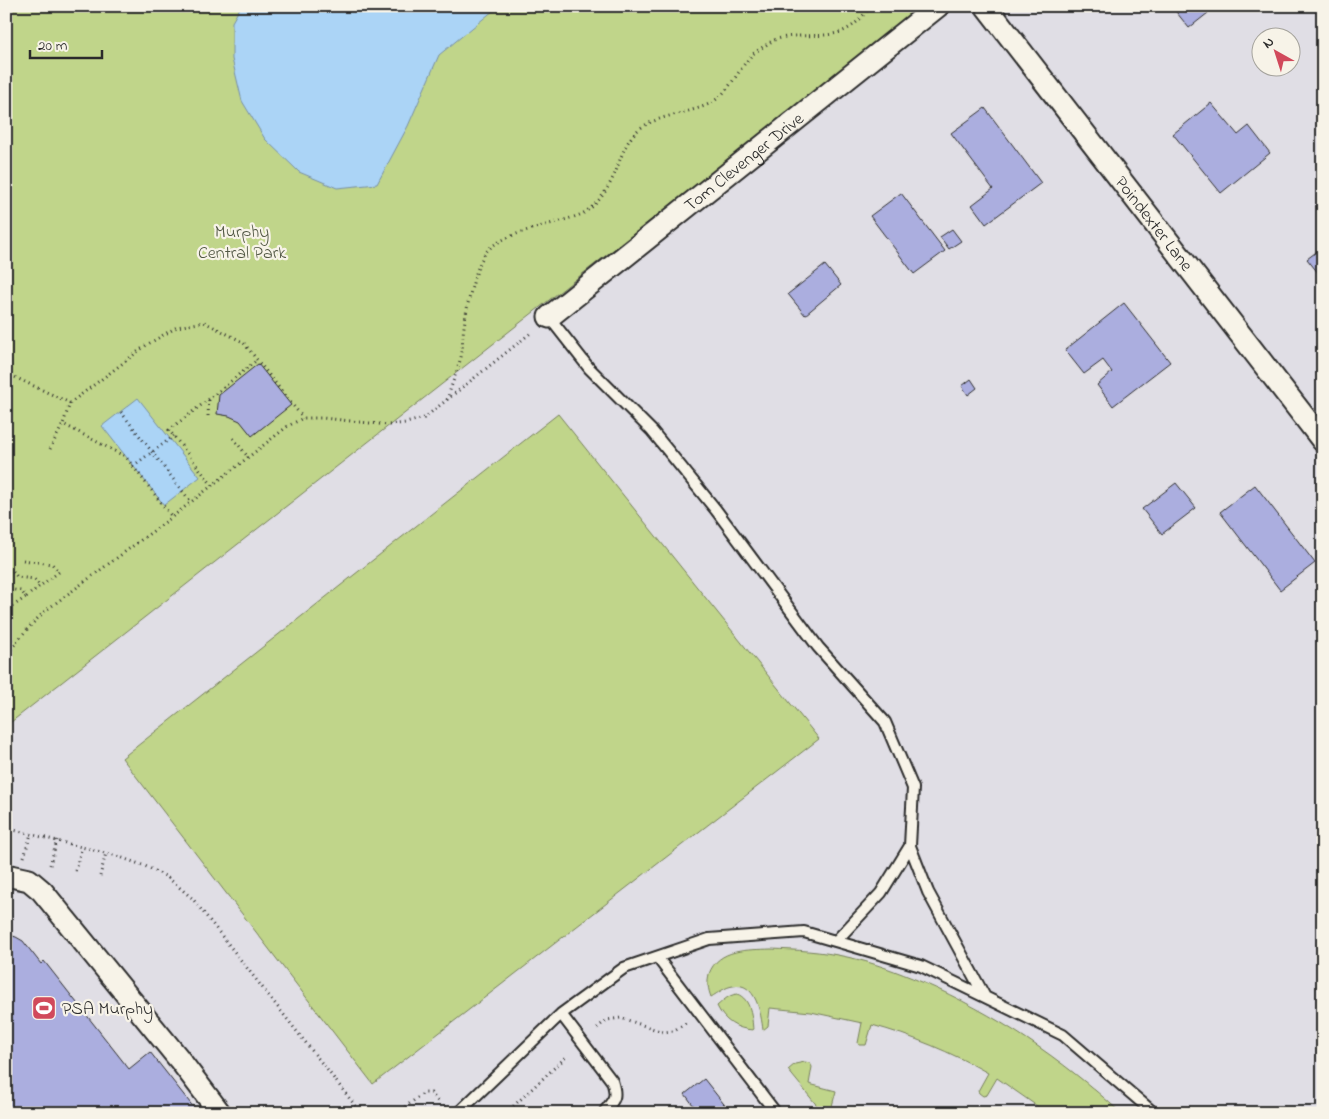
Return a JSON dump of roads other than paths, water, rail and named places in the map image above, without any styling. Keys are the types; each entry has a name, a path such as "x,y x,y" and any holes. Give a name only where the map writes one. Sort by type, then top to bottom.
{"street":[{"name":"Tom Clevenger Drive","path":"549,317 938,6"},
{"name":"Poindexter Lane","path":"986,6 1323,441"},
{"path":"6,875 29,880 42,891 179,1059 220,1113"}],"lane":[{"path":"549,317 589,368 652,431 716,510 818,647 885,722 913,788 910,846 928,892 985,997"},
{"path":"836,941 880,893 910,846"},
{"path":"458,1113 561,1014 624,968 709,939 804,932 921,966 1063,1035 1154,1113"},
{"path":"657,957 776,1113"},
{"path":"561,1014 612,1081 615,1092 614,1101 605,1111"}],"water":[{"path":"241,6 506,6 494,10 439,55 408,126 377,184 337,188 299,172 265,139 242,101 232,59 232,22"},
{"path":"138,398 200,477 164,505 102,426"}],"place":[{"name":"PSA Murphy","path":"44,1008"}],"park label":[{"name":"Murphy Central Park","path":"242,241"}]}
